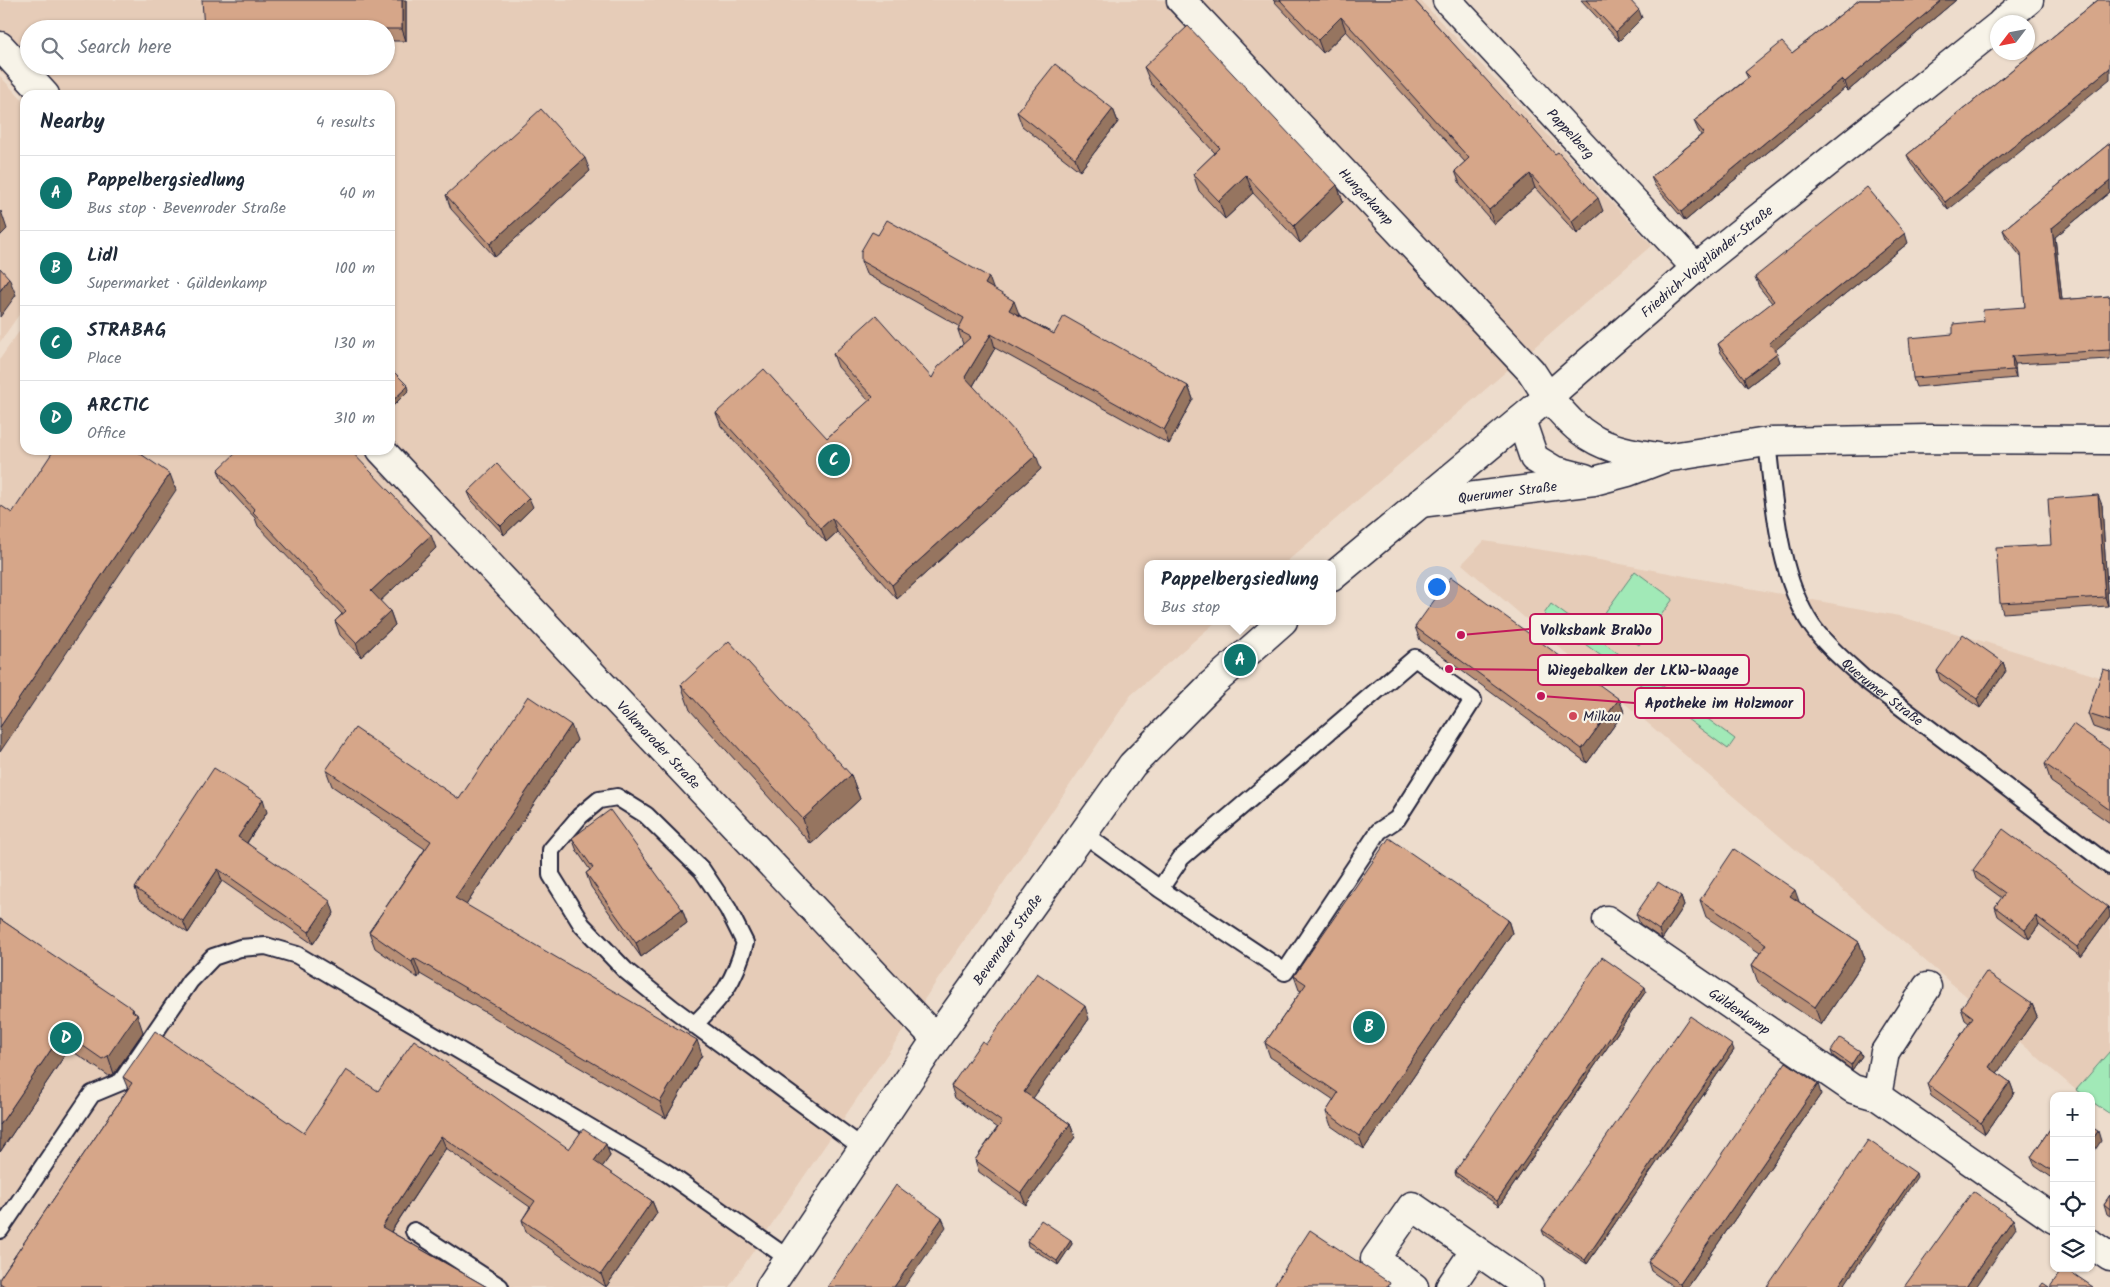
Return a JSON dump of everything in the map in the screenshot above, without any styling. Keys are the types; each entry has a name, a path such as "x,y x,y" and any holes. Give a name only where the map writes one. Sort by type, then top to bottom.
{"street":[{"name":"Hungerkamp","path":"1180,0 1530,371 1548,397"},
{"name":"Pappelberg","path":"1447,0 1696,268"},
{"path":"2011,15 2029,0"},
{"name":"Friedrich-Voigtländer-Straße","path":"1420,504 1548,397 1696,268 1990,32"},
{"path":"0,46 20,67"},
{"path":"27,75 41,90"},
{"name":"Querumer Straße","path":"1548,397 1574,425 1590,438 1623,451 1665,458"},
{"name":"Querumer Straße","path":"1520,420 1534,458 1554,470 1594,481"},
{"name":"Querumer Straße","path":"1420,504 1594,481 1628,472 1665,458 1767,442 1928,438 2110,440"},
{"name":"Volkmaroder Straße","path":"386,455 936,1038"},
{"path":"1336,574 1420,504"},
{"name":"Bevenroder Straße","path":"770,1287 936,1038 1132,765 1212,684 1278,625"},
{"name":"Güldenkamp","path":"1607,920 1853,1089 1877,1096 2050,1216"},
{"path":"1877,1096 1885,1052 1927,987"},
{"path":"1414,1287 1375,1259 1412,1206 1529,1287"},
{"path":"2095,1247 2110,1256"},
{"path":"1450,1287 1475,1250"}],"lane":[{"name":"Querumer Straße","path":"1767,442 1779,535 1785,561 1801,607 1812,627 1829,647 1863,678 2110,866"},
{"path":"1084,834 1160,889 1285,972 1379,831 1397,820 1473,700 1415,658 1181,858 1160,889"},
{"path":"694,1025 721,998 738,968 744,943 728,909 702,870 646,816 617,797 599,800 580,816 551,850 551,875 582,925 625,970 694,1025 863,1148"},
{"path":"0,1230 92,1094 121,1082 190,981 213,957 240,948 266,946 297,955 664,1171 789,1258"},
{"path":"414,1231 500,1287"}],"shaded area":[{"path":"0,0 1420,0 1652,245 1289,560 1144,560 1144,625 1212,625 1131,695 729,1287 0,1287 0,359 20,330 20,455 395,455 395,90 20,90 20,92 0,71"},
{"path":"0,76 20,98 20,313 0,342"},
{"path":"1484,541 1562,553 1899,616 2110,680 2110,1114 2095,1104 2095,1092 2079,1092 2076,1090 1462,564"}],"green space":[{"path":"1635,571 1673,599 1639,645 1601,618"},
{"path":"1551,604 1735,739 1728,749 1544,614"},
{"path":"2110,1051 2110,1114 2095,1104 2095,1092 2079,1092 2076,1090"}],"building":[{"path":"202,0 402,0 402,29 395,29 395,20 203,20"},
{"path":"1280,0 1414,0 1518,115 1520,114 1555,154 1558,152 1598,198 1572,221 1530,174 1489,210 1455,171 1469,158 1341,17 1318,40"},
{"path":"1586,0 1630,0 1639,10 1616,32"},
{"path":"1859,0 1942,0 1845,82 1842,79 1681,212 1651,177 1704,133 1694,121 1750,77 1745,72 1782,42 1792,53"},
{"path":"2098,0 2110,0 2110,68 1945,202 1907,155 2024,60 2035,60 2035,51"},
{"path":"1188,26 1337,185 1294,226 1246,175 1219,201 1193,174 1220,148 1144,67"},
{"path":"1055,64 1113,109 1075,158 1017,112"},
{"path":"541,109 585,158 490,244 446,195"},
{"path":"2110,143 2110,181 2052,228 2060,300 2110,296 2110,350 2012,356 2013,370 1913,378 1909,338 1953,334 1953,324 1984,321 1983,310 2025,307 2021,253 2003,230"},
{"path":"1867,187 1905,233 1769,343 1777,353 1744,378 1718,344 1774,301 1755,277"},
{"path":"887,220 989,277 985,284 1014,301 1009,310 1054,334 1064,316 1188,386 1164,430 991,334 965,377 1036,455 892,585 832,518 821,528 716,413 764,369 827,438 873,397 833,354 876,315 932,378 938,367 971,337 958,330 964,318 861,261 861,251 872,232 878,235"},
{"path":"0,268 9,278 0,291"},
{"path":"395,373 408,386 395,398"},
{"path":"51,455 142,455 170,474 0,727 0,505 12,513"},
{"path":"234,455 355,455 431,535 371,591 390,611 356,643 335,621 346,611 253,512 255,510 218,470"},
{"path":"497,464 529,498 501,526 468,492"},
{"path":"2098,495 2105,597 2000,603 1996,548 2051,545 2048,499"},
{"path":"1451,577 1619,699 1582,749 1415,627"},
{"path":"1963,634 2003,662 1977,699 1937,671"},
{"path":"729,641 851,775 803,819 681,685"},
{"path":"2103,669 2110,671 2110,721 2088,714"},
{"path":"528,696 571,725 455,898 697,1040 660,1102 414,958 412,962 369,932 431,841 326,770 355,728 459,799"},
{"path":"2073,724 2110,750 2110,810 2045,764"},
{"path":"214,768 263,799 238,837 330,901 309,932 218,869 183,921 135,888"},
{"path":"610,810 682,909 636,943 586,873 593,868 572,838"},
{"path":"2003,829 2108,907 2077,947 2036,916 2025,930 1995,907 2005,893 1973,870"},
{"path":"1389,838 1508,920 1359,1136 1326,1112 1338,1093 1265,1043 1306,984 1294,976"},
{"path":"1734,849 1795,890 1790,896 1859,942 1815,1007 1752,965 1766,944 1700,900"},
{"path":"1658,882 1681,897 1659,930 1636,914"},
{"path":"0,919 133,1009 132,1011 137,1014 108,1056 102,1059 63,1032 0,1125"},
{"path":"1602,957 1645,987 1497,1201 1455,1172"},
{"path":"1986,972 2032,1004 1989,1067 2010,1082 1981,1123 1927,1084 1973,1017 1961,1008"},
{"path":"1037,973 1085,1006 1024,1092 1070,1124 1021,1193 975,1160 1002,1122 951,1086 982,1041 986,1044"},
{"path":"1690,1016 1732,1045 1585,1260 1542,1230"},
{"path":"155,1031 304,1133 346,1070 378,1091 414,1040 569,1149 583,1129 606,1144 594,1161 652,1201 601,1274 522,1220 535,1201 441,1136 382,1227 487,1287 6,1287 0,1283 0,1278 132,1083 123,1077"},
{"path":"1840,1038 1860,1051 1851,1065 1831,1051"},
{"path":"1786,1062 1818,1084 1680,1284 1648,1262"},
{"path":"2050,1129 2050,1169 2031,1157"},
{"path":"1868,1140 1916,1173 1838,1287 1767,1287"},
{"path":"896,1185 942,1218 894,1287 829,1287 828,1286"},
{"path":"1973,1191 2013,1219 1966,1287 1904,1287"},
{"path":"2110,1195 2110,1209 2104,1204"},
{"path":"1041,1220 1071,1240 1057,1261 1027,1241"},
{"path":"1310,1230 1390,1283 1388,1287 1273,1287"},
{"path":"2060,1272 2071,1272 2093,1287 2050,1287"},
{"path":"2043,1283 2049,1287 2040,1287"}],"place":[{"name":"STRABAG","path":"834,460"},
{"name":"Volksbank BraWo","path":"1461,635"},
{"name":"Pappelbergsiedlung","path":"1240,660"},
{"name":"Wiegebalken der LKW-Waage","path":"1449,669"},
{"name":"Apotheke im Holzmoor","path":"1541,696"},
{"name":"Milkau","path":"1573,716"},
{"name":"Lidl","path":"1369,1027"},
{"name":"ARCTIC","path":"66,1038"}]}
